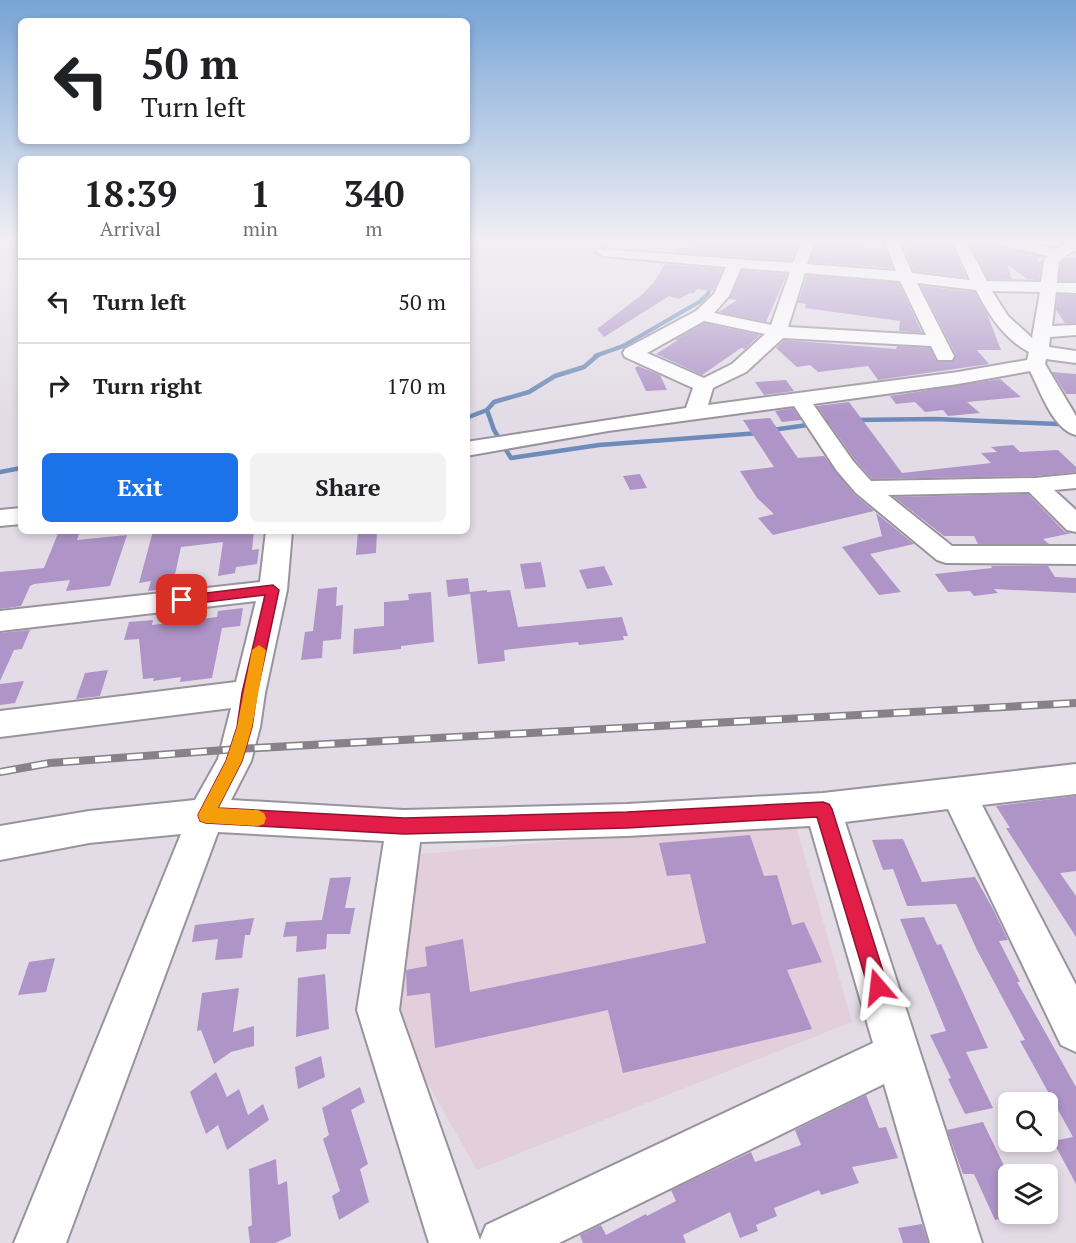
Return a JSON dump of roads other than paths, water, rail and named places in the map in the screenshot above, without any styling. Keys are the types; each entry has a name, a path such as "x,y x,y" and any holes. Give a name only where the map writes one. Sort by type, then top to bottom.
{"street":[{"path":"704,385 632,353 702,315 717,300"},
{"path":"695,413 704,385 739,368 778,332 789,300"},
{"path":"917,300 958,378"},
{"path":"991,300 1013,335 1037,358 1065,417 1076,429"},
{"path":"1037,358 1046,300"},
{"path":"702,315 778,332 937,341"},
{"path":"1042,332 1076,330"},
{"path":"470,448 695,413 958,378 1037,358 1076,357"},
{"path":"800,399 845,466 864,488 946,555 1076,555"},
{"path":"864,488 1035,485 1076,481"},
{"path":"1035,485 1076,524"},
{"path":"0,518 18,516"},
{"path":"40,1243 206,815 234,761 244,727 249,693 273,590 279,534"},
{"path":"0,621 273,590"},
{"path":"0,724 249,693"},
{"path":"0,843 88,827 206,815 404,826 627,820 823,809 1076,779"},
{"path":"958,793 1076,1030"},
{"path":"823,809 956,1243"},
{"path":"404,826 378,1010 455,1243"},
{"path":"504,1243 898,1054"}],"waterway":[{"path":"595,356 623,346 701,300"},
{"path":"487,410 494,402 529,392 555,376 584,367 598,355"},
{"path":"470,416 487,410"},
{"path":"487,410 494,430 511,458 599,445 759,433"},
{"path":"855,420 935,419 1058,424"},
{"path":"772,430 836,421"},
{"path":"0,472 18,469"}],"railway":[{"path":"0,772 50,763 238,749 1076,703"}]}
